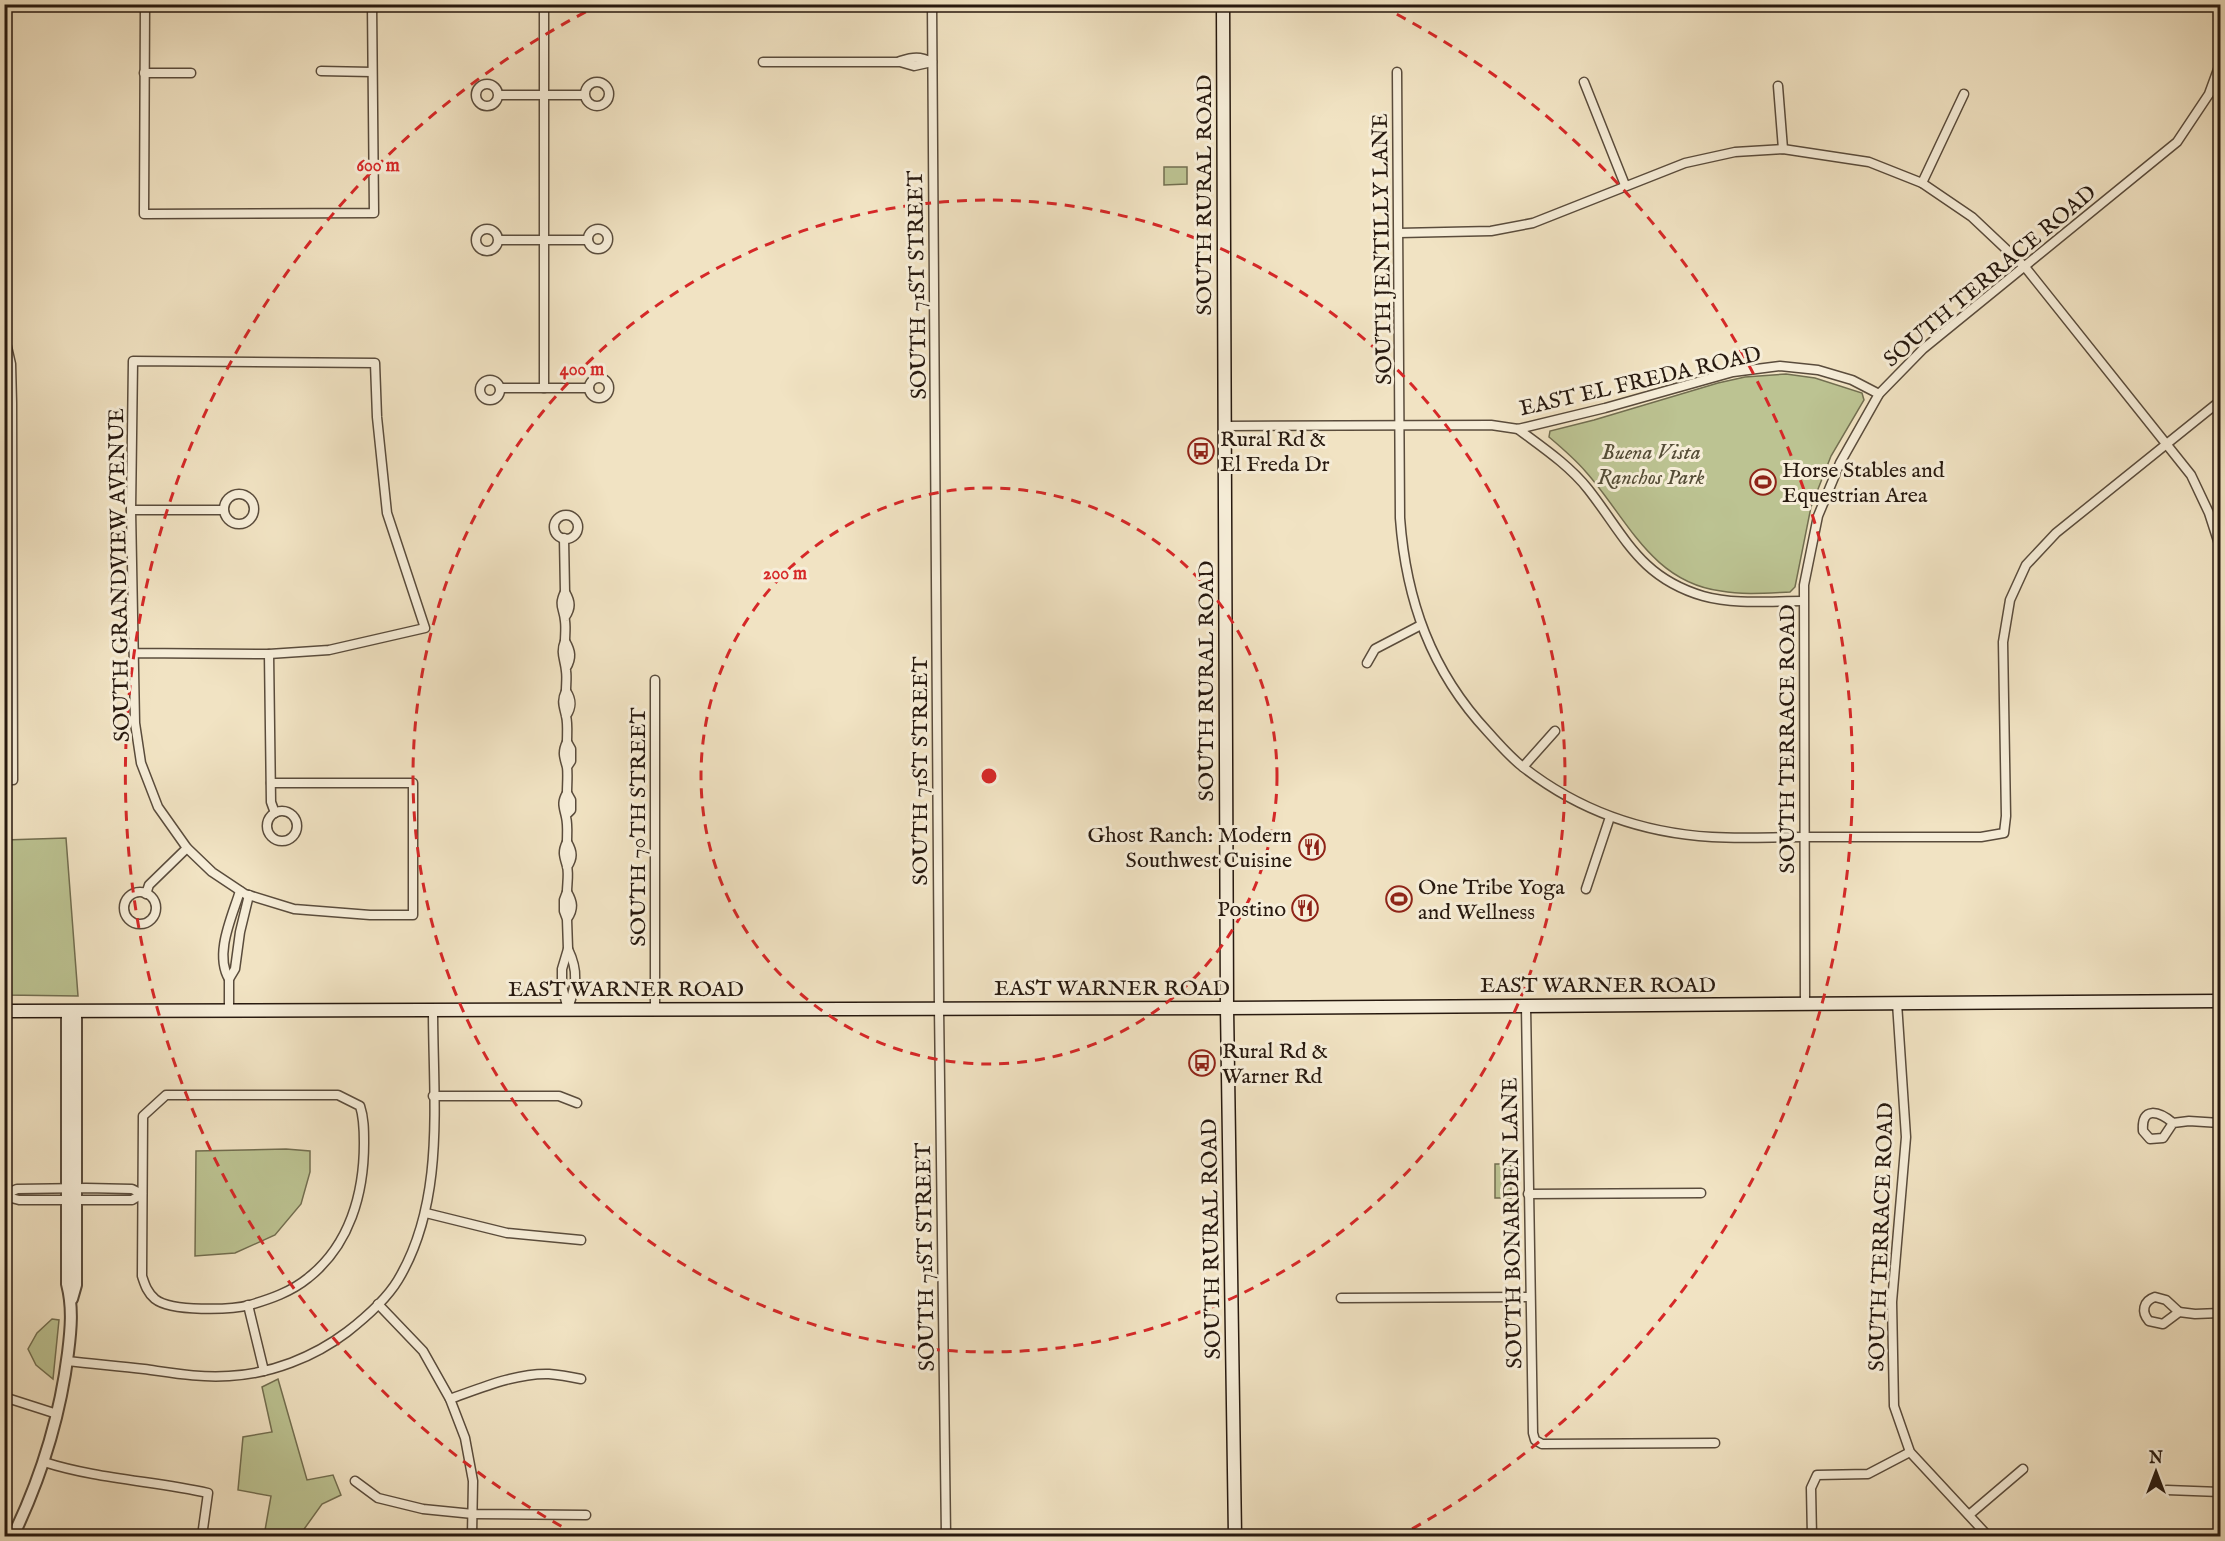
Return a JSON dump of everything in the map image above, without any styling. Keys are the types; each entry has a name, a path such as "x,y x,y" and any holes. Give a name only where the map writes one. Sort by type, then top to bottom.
{"main road":[{"name":"SOUTH RURAL ROAD","path":"1223,4 1227,1008 1236,1536"},
{"name":"EAST WARNER ROAD","path":"4,1011 1227,1008 2220,1001"}],"street":[{"path":"145,4 144,214 374,213 372,4"},
{"path":"544,4 542,240 544,388"},
{"name":"SOUTH 71ST STREET","path":"932,4 939,1008 946,1536"},
{"path":"763,62 900,62 914,66 932,62"},
{"name":"SOUTH TERRACE ROAD","path":"1805,1004 1804,585 1818,516 1840,463 1879,394 1923,349 2177,142 2209,94 2220,64"},
{"path":"321,71 372,72"},
{"name":"SOUTH JENTILLY LANE","path":"1397,72 1400,518 1402,551 1413,601 1438,666 1470,713 1523,767 1560,793 1610,817 1642,827 1696,836 1981,837 2004,833 2006,816 2003,642 2010,600 2026,565 2056,533 2166,444"},
{"path":"144,73 191,73"},
{"path":"1584,82 1625,185"},
{"path":"1778,86 1783,148"},
{"path":"499,95 584,94"},
{"path":"1922,183 1964,94"},
{"path":"1399,233 1491,231 1533,223 1685,163 1735,152 1783,148 1869,162 1922,183 1972,217 2025,267 2191,475 2209,513 2220,547"},
{"path":"499,240 588,240"},
{"path":"4,334 11,364 8,403 9,780"},
{"name":"SOUTH GRANDVIEW AVENUE","path":"270,654 329,650 425,628 387,513 376,417 375,363 133,361 131,510 135,723 141,763 158,807 187,848 212,872 244,893 294,909 370,915 413,915 413,783 271,783"},
{"name":"EAST EL FREDA ROAD","path":"1224,426 1491,425 1518,429 1605,408 1733,372 1780,366 1818,369 1852,380 1879,394"},
{"path":"500,388 589,388"},
{"path":"2166,444 2220,401"},
{"path":"1518,429 1560,461 1587,488 1634,553 1663,579 1704,596 1733,602 1803,601"},
{"path":"131,510 223,510"},
{"path":"564,538 565,592 570,610 565,617 565,641 570,649 570,661 566,668 566,691 571,709 567,716 567,742 571,749 571,762 567,767 567,793 571,800 571,810 566,814 567,842 571,849 572,860 567,867 567,892 572,900 572,912 567,919 568,949 575,965 576,986 568,1010"},
{"path":"1367,663 1375,649 1421,625"},
{"path":"134,653 270,654 271,802 275,813"},
{"name":"SOUTH 70TH STREET","path":"655,680 655,1010"},
{"path":"1523,767 1556,730"},
{"path":"1586,889 1610,817"},
{"path":"146,894 149,885 187,848"},
{"path":"229,1010 229,979 223,969 228,931 244,893"},
{"path":"229,979 235,969 244,893"},
{"path":"228,931 239,934"},
{"path":"568,949 562,964 562,986 568,1010"},
{"name":"SOUTH TERRACE ROAD","path":"1897,1003 1906,1137 1892,1302 1894,1406 1910,1452"},
{"name":"SOUTH BONARDEN LANE","path":"1526,1006 1530,1297 1535,1440 1542,1444 1714,1443"},
{"path":"67,1361 197,1377 233,1376 264,1371 294,1362 327,1347 378,1304 397,1282 413,1249 426,1213 433,1167 433,1010"},
{"path":"13,1536 44,1462 57,1414 67,1361 71,1299 67,1284 72,1194 72,1011"},
{"path":"166,1095 338,1095 360,1106 364,1118 364,1160 360,1190 351,1221 339,1244 309,1278 286,1293 248,1305 190,1308 157,1301 147,1290 142,1276 142,1194 143,1116 166,1095"},
{"path":"433,1096 559,1096 577,1103"},
{"path":"2173,1123 2189,1121 2220,1123"},
{"path":"4,1196 17,1189 132,1200 142,1194"},
{"path":"1528,1194 1701,1193"},
{"path":"426,1213 507,1233 581,1240"},
{"path":"1341,1298 1530,1297"},
{"path":"378,1304 423,1351 450,1399 465,1438 473,1481 472,1536"},
{"path":"248,1305 264,1371"},
{"path":"2179,1312 2220,1313"},
{"path":"450,1399 525,1376 548,1374 581,1379"},
{"path":"4,1397 57,1414"},
{"path":"1812,1536 1811,1488 1817,1475 1868,1474 1910,1452 1988,1536"},
{"path":"44,1462 71,1471 173,1485 208,1493 202,1536"},
{"path":"1969,1515 2023,1469"},
{"path":"355,1481 378,1498 423,1509 473,1514 586,1515"},
{"path":"2167,1490 2220,1492"}],"green space":[{"path":"1164,167 1187,167 1187,184 1164,185"},
{"name":"Buena Vista Ranchos Park","path":"1786,374 1815,378 1862,393 1864,400 1831,456 1811,507 1795,587 1790,592 1721,591 1697,585 1676,575 1658,562 1586,472 1549,437 1550,431 1718,383 1745,377"},
{"path":"66,838 78,996 5,995 5,840"},
{"path":"286,1149 310,1151 310,1172 301,1204 275,1235 235,1253 195,1256 196,1151"},
{"path":"1495,1164 1511,1164 1511,1198 1495,1198"},
{"path":"52,1319 59,1320 53,1379 36,1365 28,1349 37,1333"},
{"path":"278,1379 307,1480 333,1475 341,1495 322,1504 302,1532 302,1536 264,1536 271,1496 238,1490 243,1437 272,1432 262,1387"}],"place":[{"name":"Rural Rd & El Freda Dr","path":"1201,451"},
{"name":"Horse Stables and Equestrian Area","path":"1763,482"},
{"name":"Ghost Ranch: Modern Southwest Cuisine","path":"1312,847"},
{"name":"One Tribe Yoga and Wellness","path":"1399,899"},
{"name":"Postino","path":"1305,908"},
{"name":"Rural Rd & Warner Rd","path":"1202,1063"}]}
